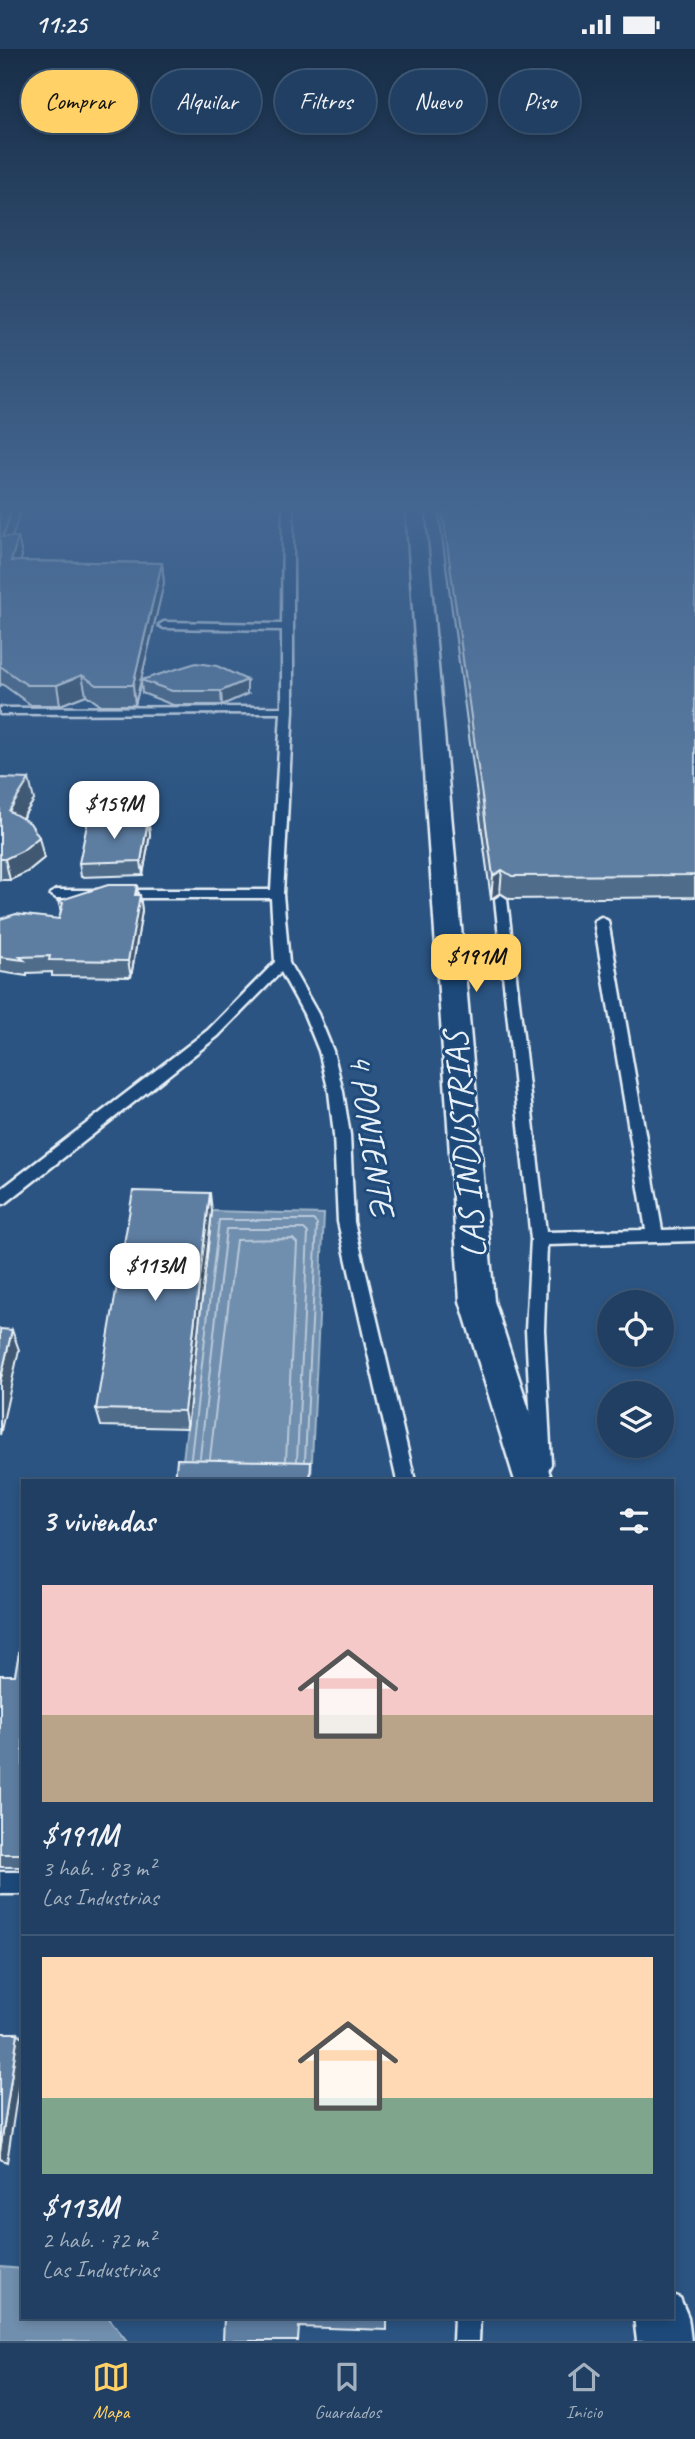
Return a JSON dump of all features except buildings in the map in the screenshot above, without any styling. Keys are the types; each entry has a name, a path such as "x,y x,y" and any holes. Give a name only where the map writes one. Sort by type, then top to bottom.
{"street":[{"name":"LAS INDUSTRIAS","path":"423,614 477,1301 533,1479"},
{"path":"661,2319 664,2341"}],"lane":[{"name":"4 PONIENTE","path":"289,614 287,710 277,894 282,963 311,1014 326,1051 336,1092 342,1135 346,1222 406,1479"},
{"path":"164,625 289,627"},
{"path":"0,711 287,710"},
{"path":"56,894 277,894"},
{"path":"501,899 539,1239 535,1330 536,1394 544,1479"},
{"path":"601,921 655,1235"},
{"path":"0,1199 213,1033 282,963"},
{"path":"539,1239 695,1234"},
{"path":"0,1883 21,1883"},
{"path":"466,2341 467,2319"}],"water":[{"path":"212,1211 324,1214 311,1479 181,1478"},
{"path":"0,2267 21,2269 21,2319 110,2319 127,2341 0,2341"}]}
